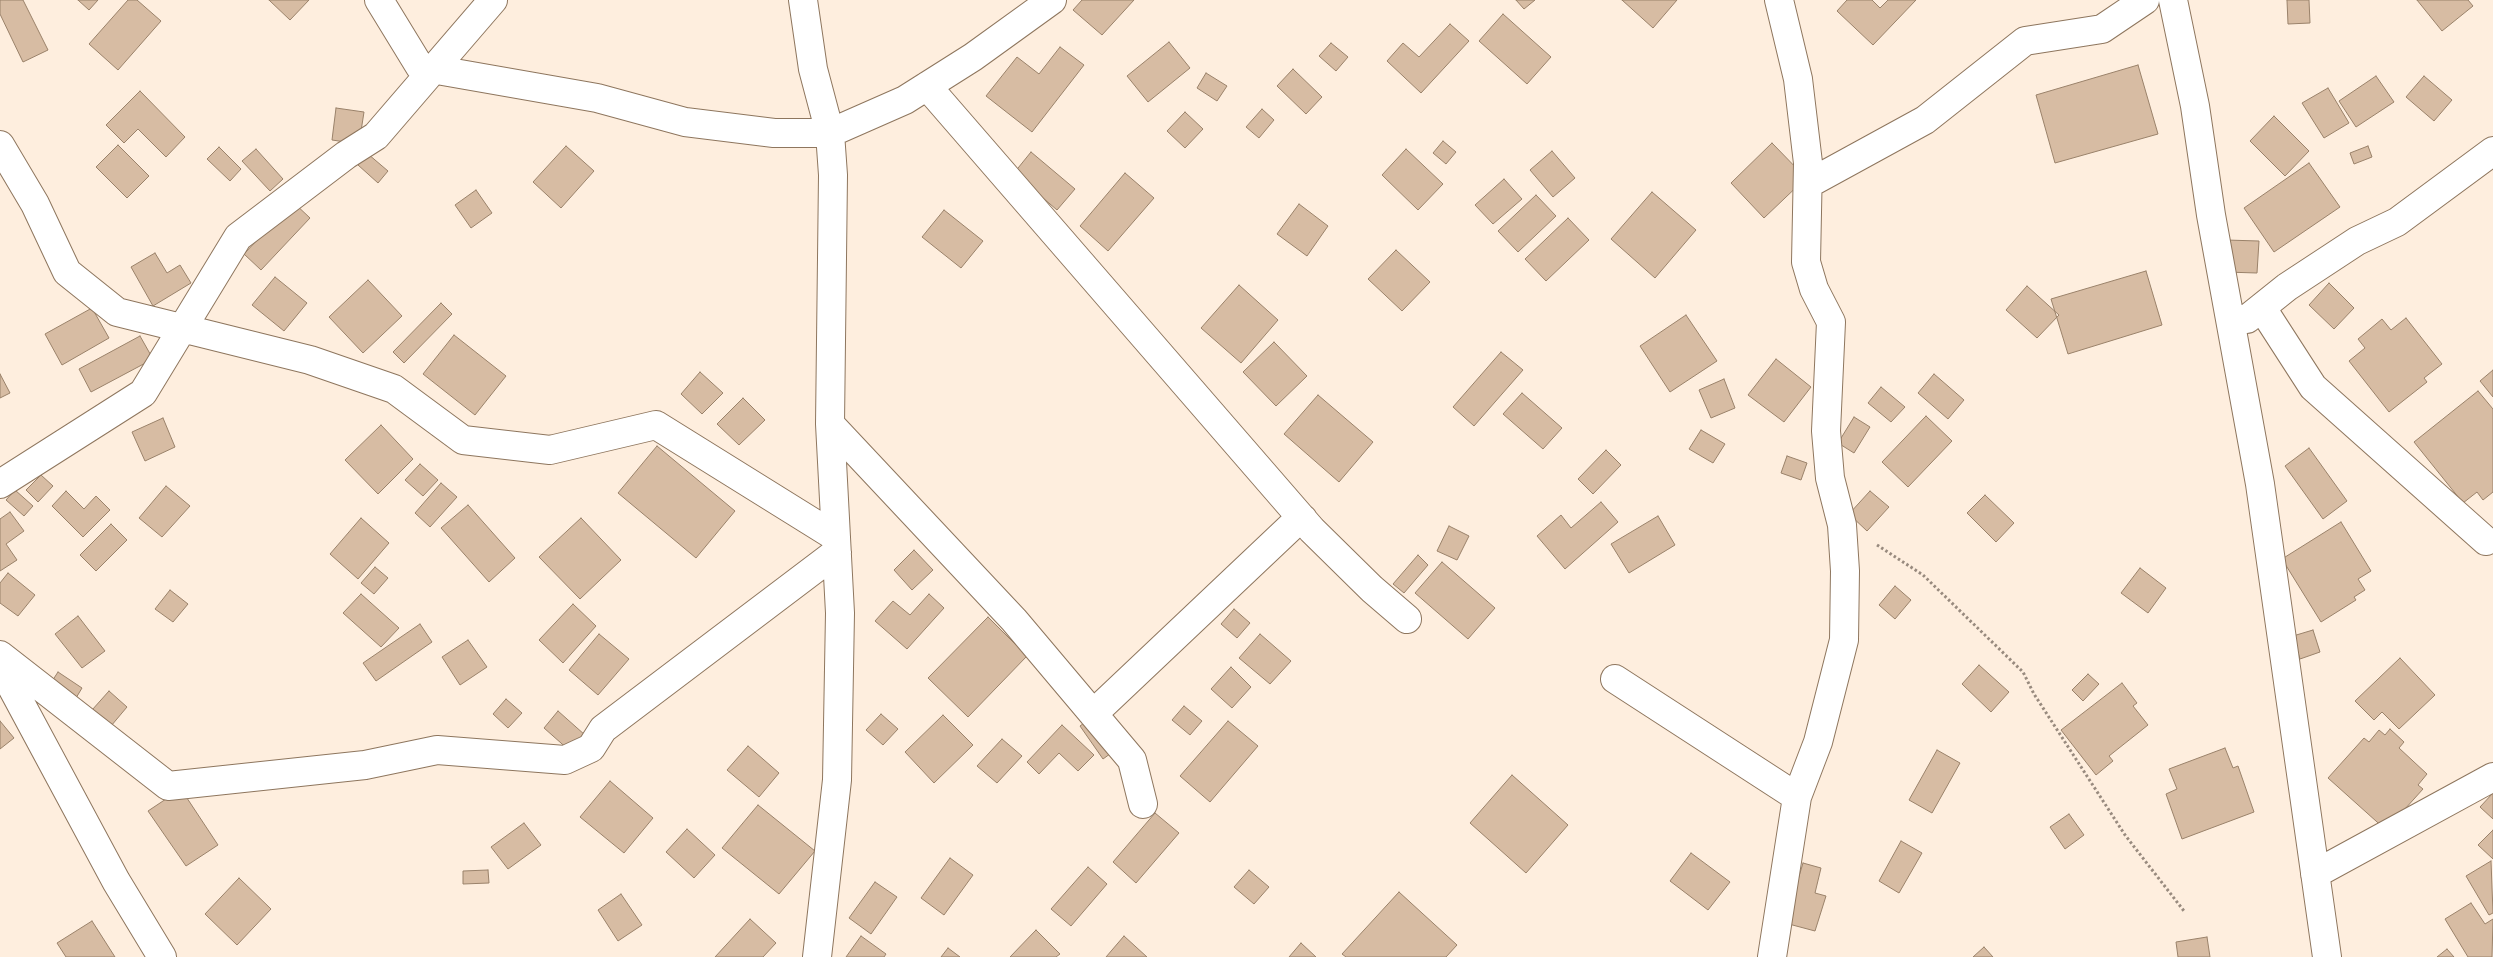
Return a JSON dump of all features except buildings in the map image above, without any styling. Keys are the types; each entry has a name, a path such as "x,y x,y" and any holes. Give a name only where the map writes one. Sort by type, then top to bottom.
{"street":[{"path":"379,0 420,66 597,98 685,122 774,133 830,133 905,100 973,57 1052,0"},
{"path":"0,484 143,393 238,237 346,155 376,136 493,0"},
{"path":"803,0 813,69 830,133 833,175 830,424 840,613 836,780 818,957"},
{"path":"1772,957 1797,797 1818,742 1844,640 1845,571 1842,525 1830,478 1826,431 1831,322 1814,289 1806,262 1808,163 1798,78 1779,0"},
{"path":"1808,184 1925,120 2025,41 2102,29 2145,0"},
{"path":"2173,0 2194,106 2231,330 2260,484 2327,957"},
{"path":"927,86 1303,519 1372,589 1407,619"},
{"path":"0,146 35,204 67,272 117,312 184,327 310,360 394,389 463,440 550,450 656,425 836,544"},
{"path":"2231,330 2287,287 2357,241 2397,222 2493,150"},
{"path":"2262,308 2313,386 2486,541"},
{"path":"830,424 1014,620 1132,760 1143,804"},
{"path":"1093,714 1296,522 1303,519"},
{"path":"0,655 168,786 364,765 437,750 565,760 591,748 603,730 836,544"},
{"path":"0,665 116,881 162,957"},
{"path":"1615,679 1797,797"},
{"path":"2315,874 2493,777"}],"path":[{"path":"1842,525 1923,575 2023,672 2034,694 2125,835 2184,911"}]}
